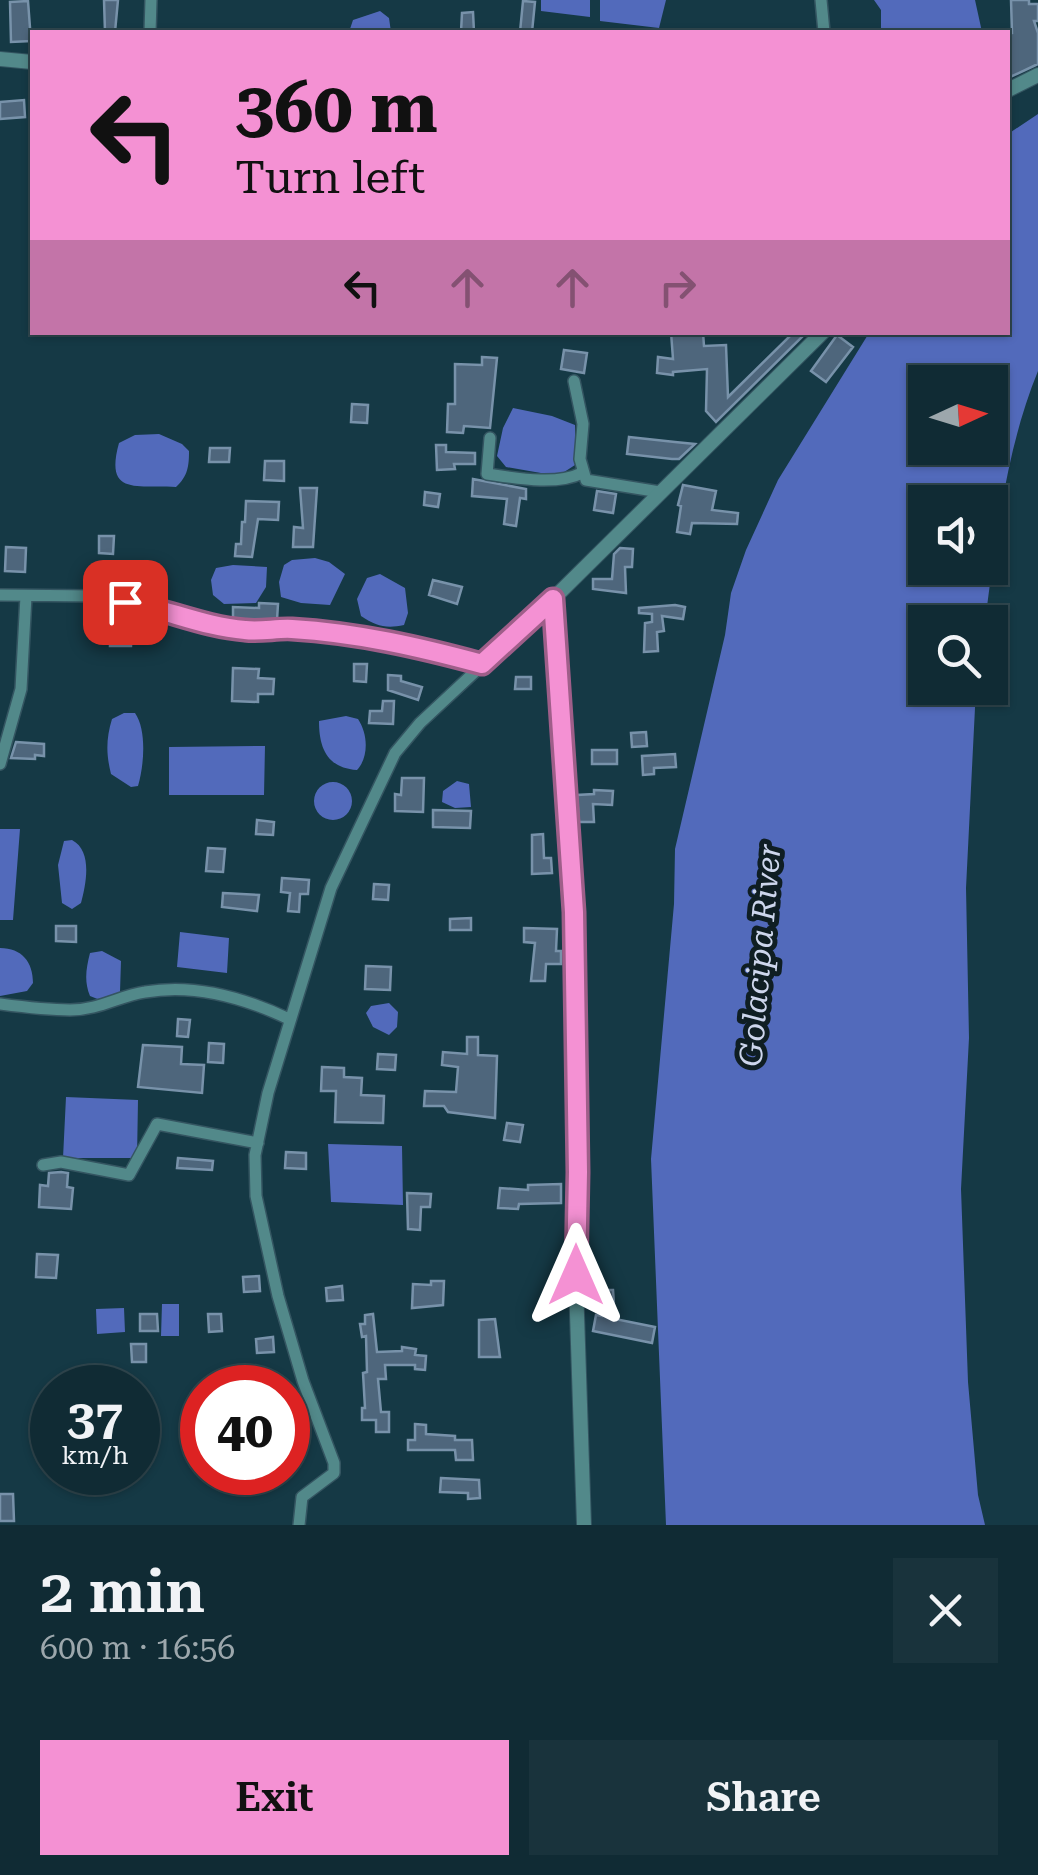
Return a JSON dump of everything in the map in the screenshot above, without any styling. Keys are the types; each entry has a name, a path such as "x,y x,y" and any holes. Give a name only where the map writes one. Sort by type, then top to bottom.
{"street":[{"path":"150,30 151,0"},
{"path":"821,0 824,30"},
{"path":"0,59 30,62"},
{"path":"1010,89 1038,75"},
{"path":"299,1525 302,1497 327,1481 334,1472 334,1463 302,1381 278,1296 256,1196 258,1143 289,1019 331,888 396,753 420,723 553,599 820,335"},
{"path":"574,381 582,424 582,473 586,480 660,492"},
{"path":"490,438 486,474 540,479 582,473"},
{"path":"0,594 95,596 155,607 196,622 244,630 289,629 378,638 482,664"},
{"path":"0,764 21,689 26,596"},
{"path":"553,599 574,912 578,1172 575,1254 584,1525"},
{"path":"0,1004 72,1010 112,1004 143,992 183,988 260,1005 289,1019"},
{"path":"44,1165 61,1162 129,1174 156,1124 258,1143"}],"water":[{"path":"541,0 590,0 590,17 541,11"},
{"path":"600,0 666,0 659,28 600,21"},
{"path":"874,0 975,0 982,30 881,30 881,10"},
{"path":"380,11 389,18 391,30 350,30 353,20"},
{"name":"Golacipa River","path":"1038,114 1038,371 1006,485 908,485 908,585 990,585 987,605 908,605 908,705 975,705 966,888 969,1038 961,1189 968,1382 978,1495 985,1525 666,1525 651,1159 674,904 675,849 725,635 731,593 778,480 868,335 1010,335 1010,133"},
{"path":"513,408 575,425 575,465 558,476 506,467 497,456 503,428"},
{"path":"159,434 189,451 187,471 180,483 176,487 137,486 120,480 116,472 119,443 135,435"},
{"path":"315,558 329,562 345,574 330,605 281,597 279,582 284,565 292,560"},
{"path":"267,567 266,587 256,603 224,604 213,595 211,580 216,568"},
{"path":"380,574 405,588 408,613 404,625 381,626 361,616 357,599 367,578"},
{"path":"135,713 143,738 140,778 138,786 131,787 111,774 108,753 112,719"},
{"path":"346,716 358,719 365,738 364,759 357,770 332,761 321,740 319,721"},
{"path":"265,746 264,795 169,795 169,747"},
{"path":"457,781 469,784 471,807 455,808 442,802 443,791"},
{"path":"333,782 346,788 352,801 346,814 333,820 320,814 314,801 320,788"},
{"path":"0,829 20,829 13,920 0,920"},
{"path":"72,840 83,852 86,868 81,903 72,909 62,903 58,865 64,841"},
{"path":"180,932 229,938 227,973 177,967"},
{"path":"0,948 20,954 28,963 33,983 27,991 0,996"},
{"path":"102,951 121,961 120,992 100,1000 90,996 86,975 90,953"},
{"path":"389,1003 398,1012 397,1027 389,1035 373,1027 366,1013 371,1006"},
{"path":"66,1097 138,1100 137,1158 63,1158"},
{"path":"328,1144 402,1146 403,1205 331,1202"},
{"path":"162,1304 179,1304 179,1336 161,1336"},
{"path":"124,1308 125,1332 97,1334 96,1309"}],"building":[{"path":"104,0 118,0 115,30 105,30"},
{"path":"1011,0 1038,4 1038,21 1034,21 1038,64 1010,77 1010,34"},
{"path":"28,1 30,41 11,42 10,2"},
{"path":"523,1 535,2 532,30 520,30"},
{"path":"473,12 474,30 461,30 462,13"},
{"path":"24,100 25,117 0,119 0,102"},
{"path":"671,335 703,335 704,346 726,345 728,397 791,335 804,335 716,422 706,411 707,369 673,375 657,373 658,357 673,359"},
{"path":"837,335 853,347 826,382 811,371"},
{"path":"564,350 587,353 584,373 561,369"},
{"path":"482,357 497,358 490,428 464,426 463,433 447,432 448,404 455,404 455,364 482,365"},
{"path":"352,404 368,405 367,423 351,422"},
{"path":"629,437 695,444 679,459 672,459 627,454"},
{"path":"436,445 446,445 446,452 475,453 475,464 454,464 455,469 437,470"},
{"path":"210,448 230,448 229,462 209,462"},
{"path":"265,461 284,461 284,481 264,480"},
{"path":"473,479 526,489 526,499 520,498 516,526 504,524 507,499 472,496"},
{"path":"683,485 716,491 712,510 738,513 737,524 692,523 690,534 677,532"},
{"path":"300,488 317,488 313,547 293,547 294,527 303,528"},
{"path":"597,491 616,494 613,513 594,510"},
{"path":"425,492 440,494 438,507 424,505"},
{"path":"246,501 279,502 278,520 258,519 252,557 235,556 236,544 241,544"},
{"path":"99,536 114,536 113,554 99,553"},
{"path":"6,547 26,548 25,572 5,571"},
{"path":"620,548 633,549 632,567 625,567 626,593 593,589 593,579 612,579 614,554"},
{"path":"433,580 462,587 457,604 429,595"},
{"path":"259,603 278,604 277,620 233,619 233,607 259,608"},
{"path":"685,607 683,619 662,616 664,631 657,632 658,651 644,652 645,623 652,622 652,614 639,613 639,608"},
{"path":"111,614 132,615 131,646 110,646"},
{"path":"354,664 367,664 366,682 354,681"},
{"path":"233,668 259,669 258,678 274,679 273,694 258,694 258,702 232,701"},
{"path":"388,675 401,676 401,681 422,687 418,700 388,690"},
{"path":"516,677 531,677 531,689 515,689"},
{"path":"383,701 394,701 393,724 369,723 370,711 382,711"},
{"path":"646,732 647,746 632,747 631,733"},
{"path":"16,742 44,744 44,756 11,758"},
{"path":"592,750 617,750 617,764 592,764"},
{"path":"675,754 676,767 654,768 654,774 643,775 642,756"},
{"path":"402,778 424,778 423,812 395,811 395,794 401,795"},
{"path":"594,790 613,791 612,805 593,804 594,822 579,822 577,795 594,794"},
{"path":"433,810 471,811 470,828 433,827"},
{"path":"257,820 274,822 273,835 256,834"},
{"path":"543,834 544,858 551,858 552,873 532,874 532,835"},
{"path":"208,848 225,849 223,872 206,871"},
{"path":"282,878 309,880 308,894 300,894 299,912 288,911 290,893 281,892"},
{"path":"374,884 389,885 388,900 373,899"},
{"path":"223,893 259,895 257,911 222,907"},
{"path":"471,918 471,930 450,930 450,919"},
{"path":"56,926 76,926 76,942 56,941"},
{"path":"524,928 557,929 556,951 561,951 561,964 546,964 545,981 531,981 535,943 524,942"},
{"path":"366,966 391,967 390,990 365,989"},
{"path":"178,1019 190,1020 188,1037 177,1036"},
{"path":"467,1037 478,1037 478,1055 497,1056 495,1118 448,1112 444,1106 424,1106 425,1091 456,1092 458,1067 442,1065 443,1052 467,1054"},
{"path":"209,1043 224,1044 223,1063 208,1062"},
{"path":"143,1045 182,1047 181,1064 204,1065 202,1093 138,1087"},
{"path":"378,1054 396,1055 395,1070 377,1069"},
{"path":"322,1067 344,1068 344,1077 362,1078 361,1095 384,1096 383,1123 335,1122 336,1091 321,1091"},
{"path":"507,1123 523,1125 520,1142 504,1140"},
{"path":"286,1152 306,1153 306,1169 285,1168"},
{"path":"178,1158 213,1161 212,1170 177,1168"},
{"path":"49,1173 68,1173 67,1187 73,1188 71,1209 39,1207 40,1185 48,1186"},
{"path":"561,1184 561,1203 498,1208 500,1188 528,1190 528,1185"},
{"path":"407,1193 431,1194 430,1207 421,1207 420,1230 408,1229"},
{"path":"37,1254 58,1255 56,1278 36,1277"},
{"path":"259,1276 260,1291 244,1292 243,1277"},
{"path":"431,1281 444,1281 443,1305 412,1308 413,1284 431,1285"},
{"path":"342,1286 343,1300 327,1301 326,1288"},
{"path":"601,1290 613,1290 615,1319 655,1327 652,1343 593,1331 596,1315 602,1316"},
{"path":"140,1314 157,1314 158,1331 140,1331"},
{"path":"208,1314 221,1314 222,1331 209,1332"},
{"path":"373,1314 377,1352 402,1351 402,1347 416,1349 415,1355 426,1356 425,1370 415,1369 415,1365 385,1365 386,1379 378,1379 381,1412 389,1412 389,1432 376,1432 376,1420 362,1420 363,1373 367,1372 366,1336 362,1337 360,1324 365,1324 365,1315"},
{"path":"495,1319 500,1357 479,1357 479,1320"},
{"path":"273,1337 274,1352 257,1353 256,1339"},
{"path":"131,1344 146,1344 146,1362 132,1362"},
{"path":"415,1424 426,1425 426,1434 472,1440 473,1460 456,1460 455,1450 408,1450 408,1440 415,1440"},
{"path":"441,1478 479,1480 480,1498 468,1499 468,1493 440,1492"},
{"path":"0,1494 13,1494 14,1521 0,1521"}],"route":[{"path":"125,602 155,607 196,622 244,630 289,629 378,638 482,664 553,599 574,912 576,1275"}]}
